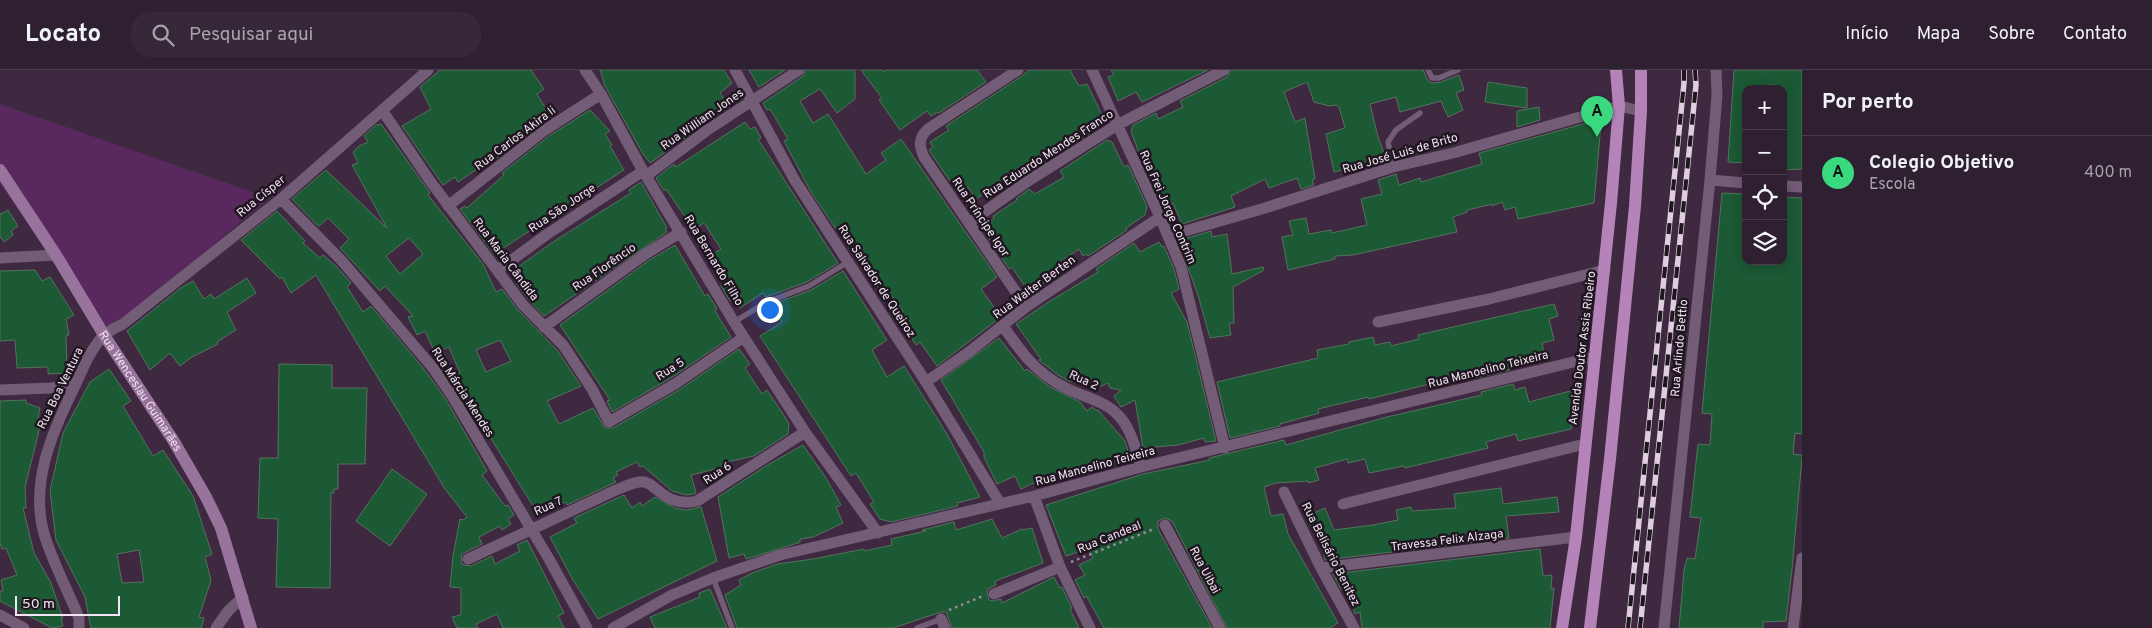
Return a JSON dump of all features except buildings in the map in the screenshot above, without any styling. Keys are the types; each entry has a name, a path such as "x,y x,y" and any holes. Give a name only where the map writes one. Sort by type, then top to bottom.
{"main road":[{"name":"Avenida Doutor Assis Ribeiro","path":"1562,628 1576,537 1594,357 1605,270 1619,106 1616,70"},
{"path":"1590,628 1619,372 1635,206 1641,111 1641,70"}],"street":[{"name":"Rua Císper","path":"104,335 130,318 281,199 428,70"},
{"name":"Rua Bernardo Filho","path":"585,70 601,94 644,173 734,322 805,432 878,533"},
{"name":"Rua Salvador de Queiroz","path":"735,70 794,179 926,382 1000,504"},
{"name":"Rua William Jones","path":"644,173 799,70"},
{"name":"Rua Príncipe Igor","path":"1018,70 928,129 920,139 924,157 1026,308"},
{"name":"Rua Frei Jorge Contrim","path":"1092,70 1181,267 1225,448"},
{"name":"Rua Eduardo Mendes Franco","path":"969,223 1028,181 1117,124 1224,70"},
{"name":"Rua Arlindo Bettio","path":"1664,628 1710,180 1717,95 1716,70"},
{"name":"Rua Carlos Akira Ii","path":"448,206 545,130 601,94"},
{"name":"Rua José Luis de Brito","path":"1168,236 1265,208 1393,167 1453,153 1619,106 1641,111"},
{"name":"Rua Maria Cândida","path":"382,110 448,206 523,305 563,345 592,389 609,422"},
{"name":"Rua Wenceslau Guimarães","path":"0,170 173,440 206,497 221,528 251,628"},
{"name":"Rua São Jorge","path":"498,270 561,225 644,173"},
{"path":"1710,180 1742,183"},
{"path":"1787,186 1802,188"},
{"name":"Rua Márcia Mendes","path":"281,199 342,261 433,368 451,394 570,594 587,628"},
{"name":"Rua Walter Berten","path":"926,382 1026,308 1160,217"},
{"name":"Rua Florêncio","path":"544,327 644,255 681,232"},
{"path":"0,258 56,255"},
{"path":"1378,322 1498,297 1605,270"},
{"name":"Rua 2","path":"1003,326 1028,362 1046,376 1065,388 1101,403 1118,414 1128,430 1141,467"},
{"name":"Rua Boa Ventura","path":"79,628 79,618 45,536 40,486 50,442 58,418 104,335"},
{"name":"Rua 5","path":"609,422 675,384 744,336"},
{"name":"Rua Manoelino Teixeira","path":"612,628 672,595 713,578 780,555 1034,496 1141,467 1594,357"},
{"path":"0,390 51,388 76,384"},
{"name":"Rua 6","path":"640,481 649,484 672,501 689,503 697,501 805,432"},
{"path":"1343,504 1585,444"},
{"name":"Rua 7","path":"468,559 616,490 640,481"},
{"name":"Rua Belisário Benitez","path":"1284,492 1321,568 1354,628"},
{"path":"1034,496 1060,567 1090,628"},
{"name":"Rua Uibai","path":"1165,525 1220,628"},
{"name":"Travessa Felix Alzaga","path":"1321,568 1576,537"},
{"path":"1793,628 1802,558"},
{"path":"994,594 1060,567"},
{"path":"216,628 228,611 243,597"},
{"path":"0,615 24,628"}],"lane":[{"path":"1428,70 1432,78 1439,78 1458,70"},
{"path":"1393,167 1388,142 1396,130 1420,113"},
{"path":"734,322 767,302 809,286 848,262"},
{"path":"713,578 732,628"},
{"path":"917,628 943,624"}],"path":[{"name":"Rua Candeal","path":"1060,567 1165,525"},
{"path":"943,624 938,615 982,596 994,594"}],"shaded area":[{"path":"0,104 270,198 104,335 0,184"}],"railway":[{"path":"1628,628 1684,70"},
{"path":"1640,628 1696,85 1695,70"}],"place":[{"name":"Colegio Objetivo","path":"1597,137"}]}
